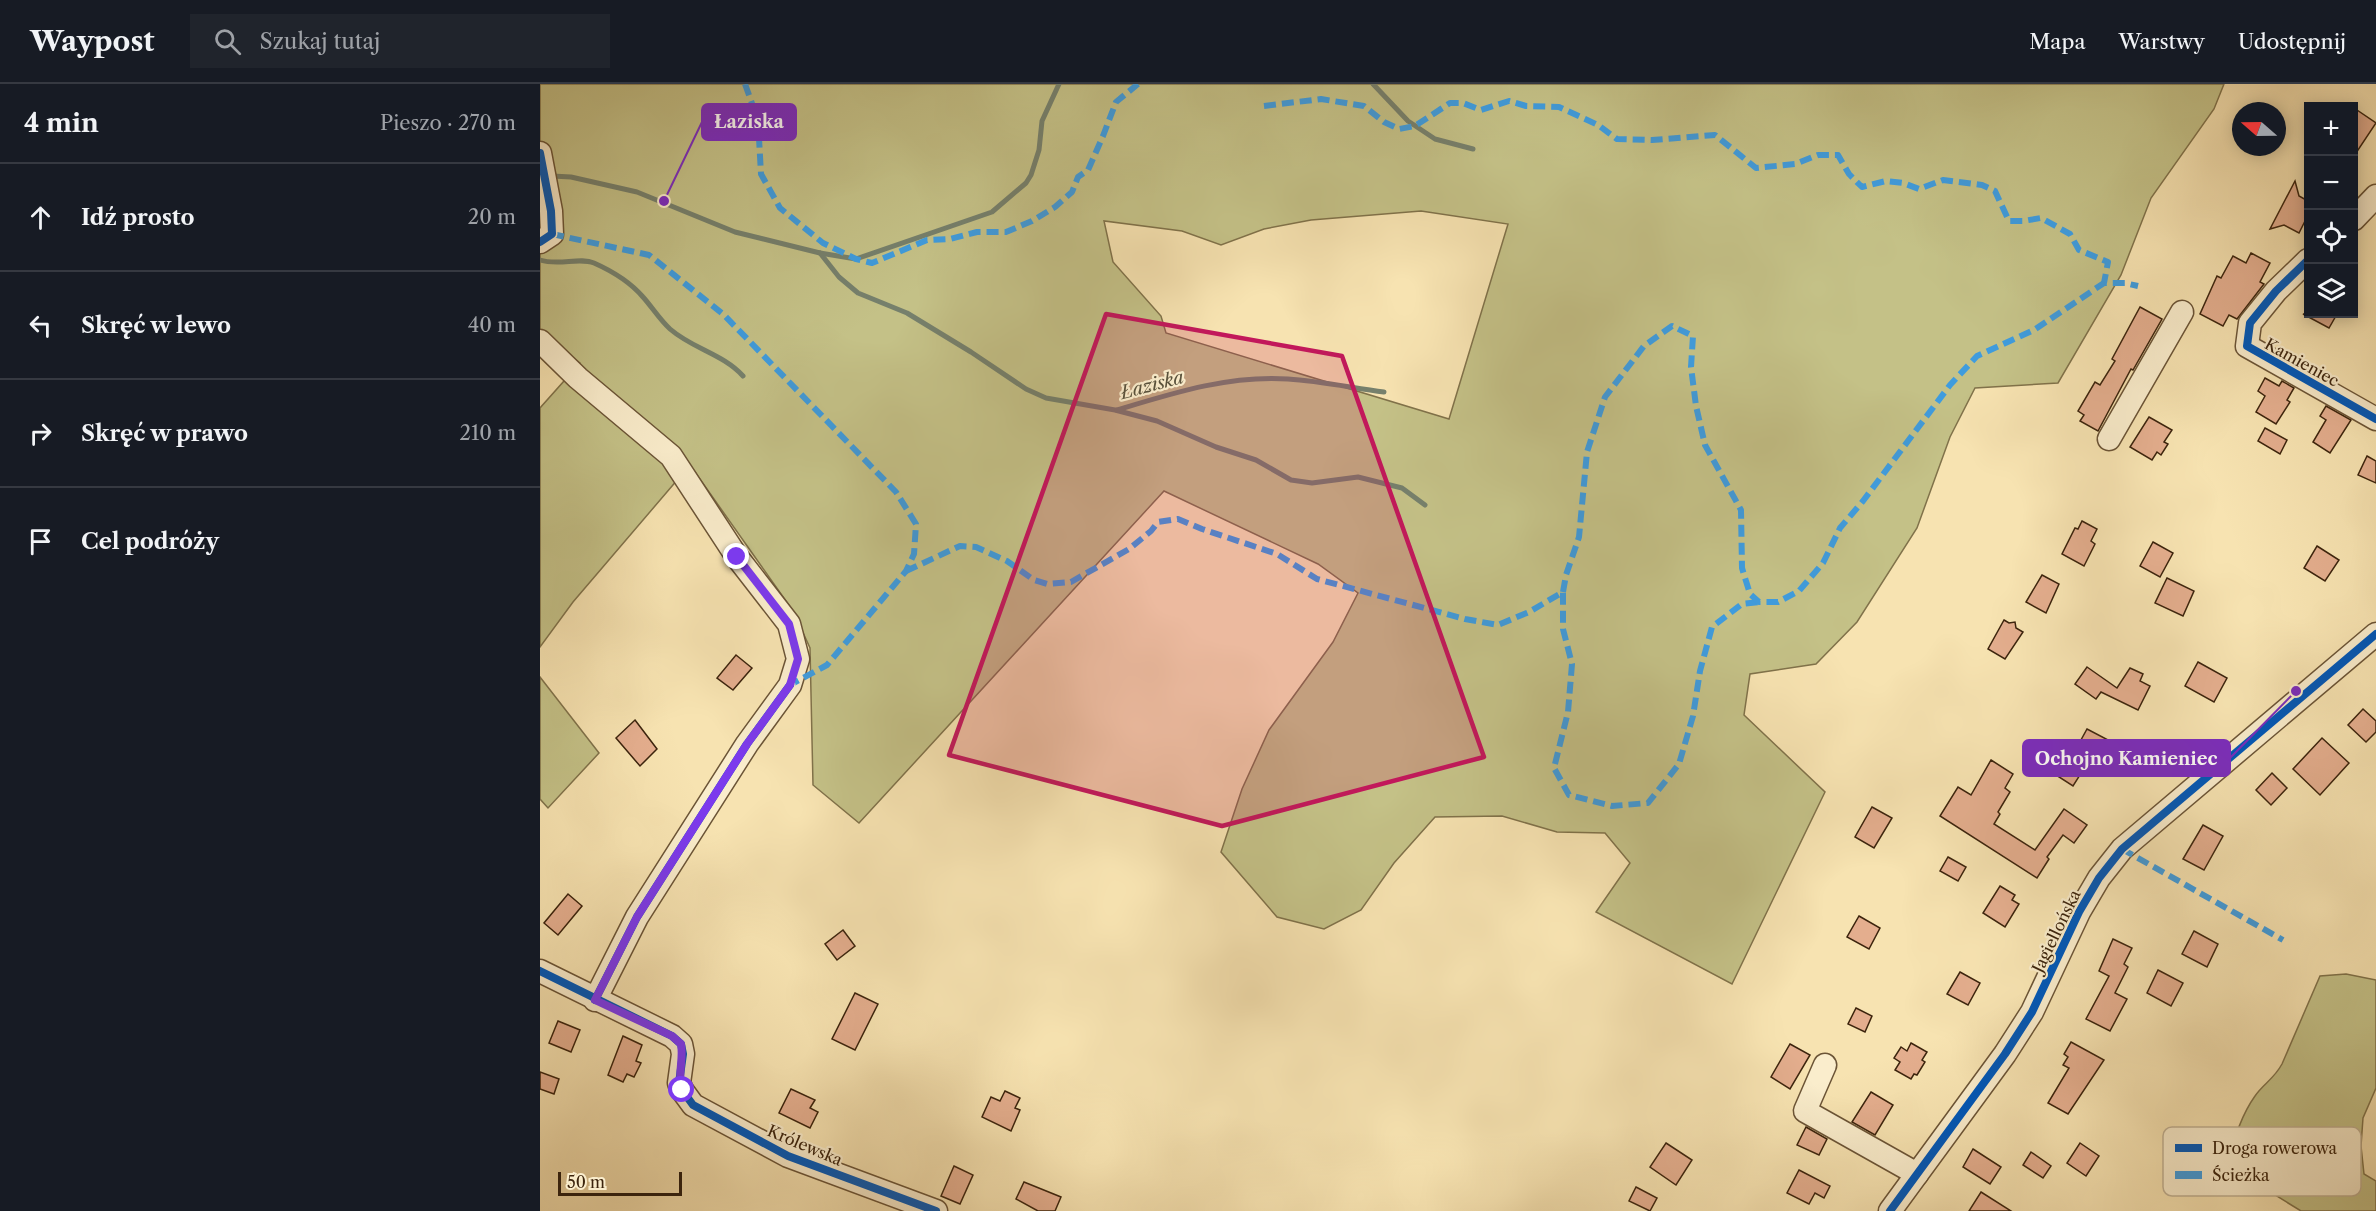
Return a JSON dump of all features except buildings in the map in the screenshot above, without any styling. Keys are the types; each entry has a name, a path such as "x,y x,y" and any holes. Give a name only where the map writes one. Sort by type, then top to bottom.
{"street":[{"path":"540,153 551,211 552,234 540,242"},
{"path":"2358,215 2376,196"},
{"name":"Kamieniec","path":"2304,264 2276,291 2250,323 2247,346 2376,419"},
{"path":"2109,439 2181,312"},
{"path":"540,341 578,378 671,456 737,557 789,624 798,659 790,685 747,744 637,917 595,1000 540,971"},
{"name":"Jagiellońska","path":"1890,1211 2006,1054 2032,1012 2079,912 2098,878 2116,856 2376,634"},
{"name":"Królewska","path":"595,1000 672,1036 681,1044 683,1054 679,1083 693,1105 788,1156 936,1211"},
{"path":"1825,1065 1805,1111 1917,1174"}],"highlighted area":[{"path":"1106,314 1342,356 1484,757 1222,826 949,755"}],"shaded area":[{"path":"540,84 2224,84 2214,109 2151,198 2121,275 2058,383 1975,388 1950,437 1917,528 1857,622 1816,664 1750,674 1744,715 1825,792 1732,984 1596,912 1630,863 1605,833 1557,832 1502,816 1435,817 1394,863 1361,910 1324,929 1277,917 1221,852 1242,789 1269,730 1333,642 1358,593 1318,564 1164,491 859,823 813,785 810,648 793,611 690,465 573,602 540,647 540,408 580,363 540,332","holes":["1421,211 1508,224 1449,419 1166,333 1161,316 1113,262 1104,221 1182,231 1221,245 1264,229 1311,220"]},
{"path":"540,677 599,753 548,808 540,799"},
{"path":"2346,974 2376,980 2376,1088 2363,1118 2361,1146 2361,1127 2239,1127 2245,1112 2258,1092 2276,1074 2282,1064 2320,976"},
{"path":"2361,1146 2364,1174 2376,1181 2376,1211 2301,1211 2277,1196 2361,1196"}],"waterway":[{"path":"552,176 571,177 637,192 735,232 820,253 856,259 992,212 1026,183 1039,150 1042,121 1059,84"},
{"path":"1373,84 1408,121 1435,139 1473,149"},
{"name":"Łaziska","path":"820,253 839,277 858,293 907,313 1026,389 1046,398 1115,410 1157,421 1216,447 1256,460 1291,480 1312,483 1358,477 1402,488 1425,505"},
{"path":"540,260 547,262 588,261 608,270 638,292 670,329 688,342 726,362 743,376"},
{"name":"Łaziska","path":"1117,410 1201,387 1266,378 1300,380 1384,392"}],"marked path":[{"path":"745,84 758,120 761,174 780,208 823,243 856,259 872,263 927,240 950,239 977,232 1006,232 1032,221 1055,207 1072,192 1078,177 1088,170 1116,102 1138,84"},
{"path":"1264,106 1321,99 1364,106 1384,122 1399,129 1415,126 1450,103 1463,103 1481,110 1509,101 1526,106 1559,107 1598,125 1617,139 1652,140 1715,135 1756,168 1795,164 1818,155 1838,155 1849,174 1862,187 1886,181 1903,183 1919,189 1943,180 1982,185 1995,191 2009,221 2041,218 2070,234 2079,250 2108,262 2104,283 2125,283 2138,286"},
{"path":"552,234 649,255 723,314 896,492 916,524 914,554 906,571 827,665 790,685"},
{"path":"1563,592 1566,575 1579,537 1587,452 1605,397 1644,346 1672,326 1693,336 1691,367 1696,406 1705,445 1741,510 1742,568 1750,594 1759,602 1778,602 1799,591 1823,563 1840,528 1950,385 1977,356 2034,330 2104,283"},
{"path":"906,571 960,546 976,547 1007,561 1034,580 1047,584 1071,582 1129,549 1151,531 1158,522 1178,519 1277,554 1317,579 1465,619 1498,625 1529,612 1563,592 1563,629 1572,664 1568,712 1554,768 1569,795 1612,806 1648,803 1679,764 1693,716 1700,671 1712,627 1742,604 1759,602"},
{"path":"2122,849 2283,940"}],"cycle path":[{"path":"540,153 551,211 552,234 540,242"},
{"path":"2304,264 2276,291 2250,323 2247,346 2376,419"},
{"path":"1890,1211 2005,1054 2032,1012 2079,912 2099,878 2122,849 2376,634"},
{"path":"595,1000 637,917 747,744 790,685"},
{"path":"540,971 672,1036 681,1044 683,1054 679,1083 693,1105 788,1156 936,1211"}],"place":[{"name":"Łaziska","path":"664,201"},
{"name":"Ochojno Kamieniec","path":"2296,691"}],"route":[{"path":"682,1090 679,1083 683,1054 681,1044 672,1036 595,1000 637,917 747,744 790,685 798,659 789,624 737,557"}]}
